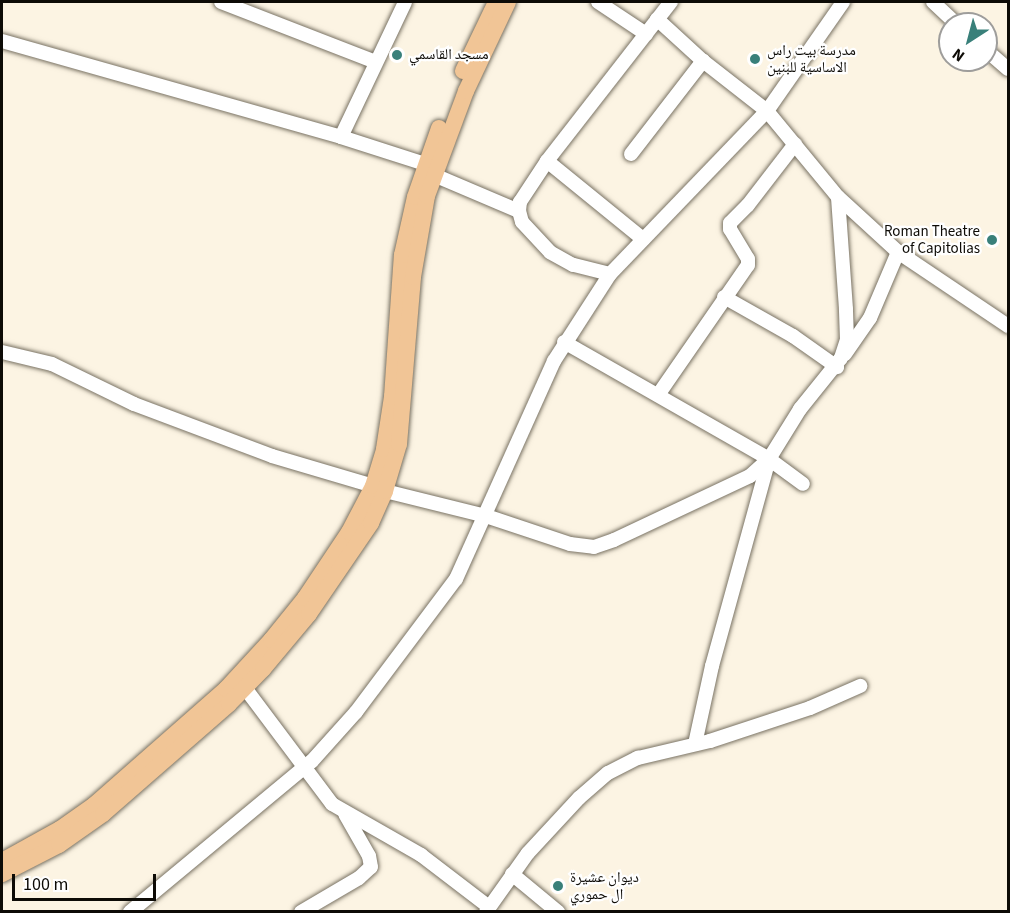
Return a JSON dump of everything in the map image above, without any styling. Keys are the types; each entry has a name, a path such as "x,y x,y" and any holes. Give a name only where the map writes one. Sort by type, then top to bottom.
{"main road":[{"path":"2,874 59,845 103,814 162,765 245,688 302,622 340,572 371,523 389,425 402,255 429,170 476,39 496,2"},
{"path":"429,170 508,2"},
{"path":"2,861 60,829 94,805 226,689 271,640 305,598 379,488"}],"street":[{"path":"221,2 376,62"},
{"path":"341,137 405,2"},
{"path":"598,2 646,34"},
{"path":"519,211 525,193 547,161 671,2"},
{"path":"130,912 303,768 338,735 442,600 466,561 525,421 564,342 610,274 767,111 843,2"},
{"path":"657,19 703,61 767,111 838,197 898,252 1008,326"},
{"path":"2,41 341,137 429,170 519,211 528,231 550,252 573,265 610,274"},
{"path":"631,154 703,61"},
{"path":"658,394 748,265 748,259 730,229 730,223 748,205 795,144"},
{"path":"547,161 643,239"},
{"path":"838,197 847,340 839,362"},
{"path":"2,352 52,364 145,408 300,465 486,516 570,544 600,546 750,476 769,459 800,409 839,362 870,318 898,252"},
{"path":"724,297 839,362"},
{"path":"564,342 769,459 803,484"},
{"path":"695,744 712,666 769,459"},
{"path":"245,688 332,804 345,814 421,855 488,909 512,874 579,798 608,773 638,758 695,744 810,708 860,686"},
{"path":"301,912 358,878 371,867 369,856 345,814"},
{"path":"512,874 558,912"}],"place":[{"name":"مسجد القاسمي","path":"397,55"},
{"name":"مدرسة بيت راس الاساسية للبنين","path":"755,59"},
{"name":"Roman Theatre of Capitolias","path":"992,240"},
{"name":"ديوان عشيرة ال حموري","path":"558,886"}]}
